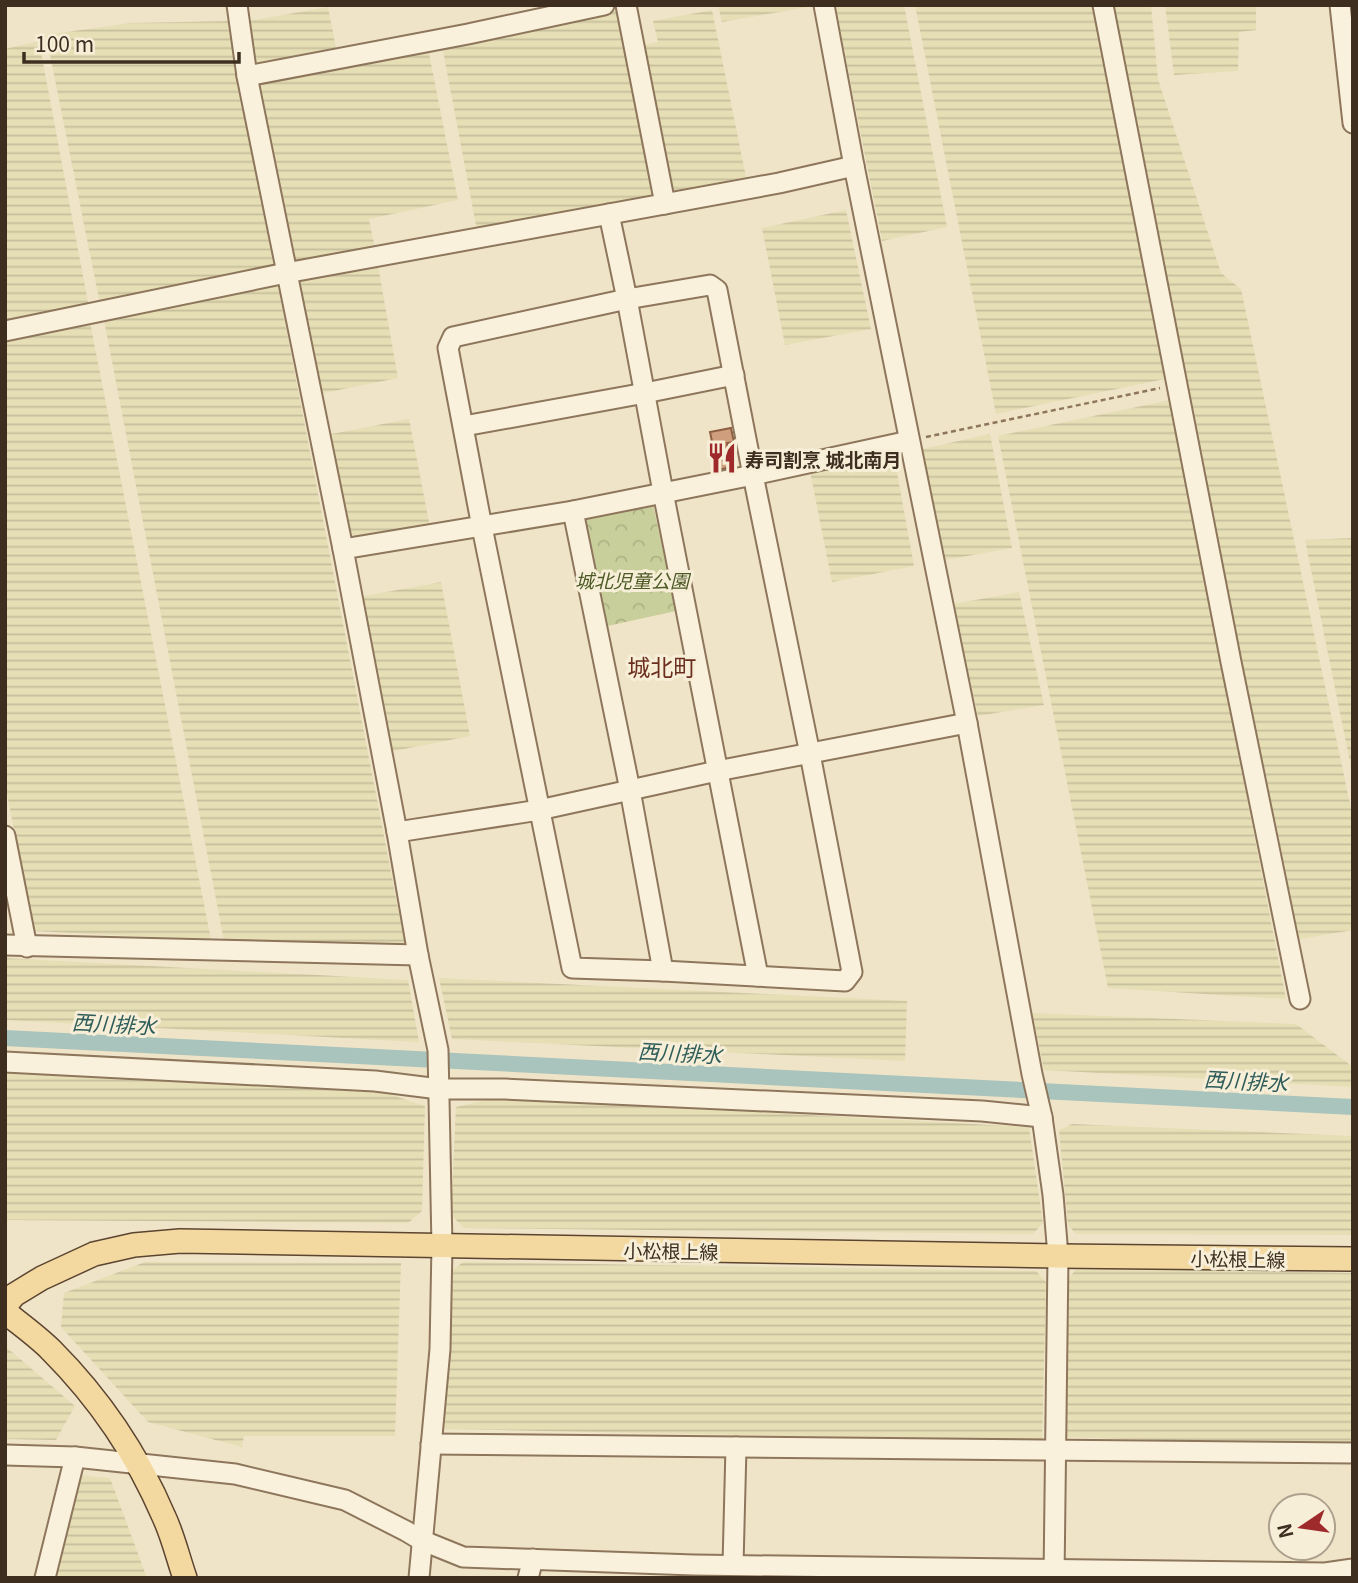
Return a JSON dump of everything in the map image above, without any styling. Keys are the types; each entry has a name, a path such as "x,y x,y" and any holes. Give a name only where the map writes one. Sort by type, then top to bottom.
{"main road":[{"name":"小松根上線","path":"5,1306 14,1295 42,1278 94,1254 134,1245 180,1241 1353,1259"},
{"path":"5,1312 49,1348 96,1399 139,1464 166,1520 185,1578"}],"street":[{"path":"237,5 247,76 343,550 438,1050 442,1246 440,1349 419,1578"},
{"path":"247,76 604,5"},
{"path":"626,5 665,204"},
{"path":"824,5 967,723 1040,1110 1053,1195 1058,1256 1054,1574"},
{"path":"1103,5 1176,385 1300,999"},
{"path":"1340,5 1353,123"},
{"path":"5,331 286,273 779,183 854,166"},
{"path":"609,214 758,976"},
{"path":"710,285 718,290 852,972 845,981 572,968 448,348 453,337 627,299 710,285"},
{"path":"464,426 734,374"},
{"path":"343,550 573,511 909,441"},
{"path":"573,511 630,790 663,971"},
{"path":"397,832 539,810 717,771 967,723"},
{"path":"5,835 27,947"},
{"path":"5,945 418,955"},
{"path":"5,1062 439,1083 505,1089 982,1111 1040,1110"},
{"path":"431,1444 1353,1453"},
{"path":"733,1565 736,1447"},
{"path":"5,1455 75,1457 235,1474 345,1500 421,1541 463,1557 531,1569 694,1571 733,1565 1054,1574 1246,1575 1325,1573 1353,1569"},
{"path":"45,1578 75,1457"}],"path":[{"path":"909,441 1176,385"}],"shaded area":[{"path":"718,5 808,5 808,7 722,22"},
{"path":"835,5 904,5 947,227 882,241"},
{"path":"915,5 1093,5 1165,379 996,414"},
{"path":"1112,5 1151,5 1158,79 1221,273 1241,289 1353,818 1353,930 1294,940"},
{"path":"1165,5 1256,5 1256,30 1239,32 1238,71 1174,75"},
{"path":"328,7 337,53 262,67 253,61 248,21"},
{"path":"616,10 653,199 477,231 442,45"},
{"path":"712,10 746,177 671,193 638,46 658,42 653,21"},
{"path":"229,21 274,267 100,304 46,35 130,23"},
{"path":"39,41 89,308 5,323 5,49"},
{"path":"428,48 458,200 369,219 375,249 300,264 290,258 258,86 265,79"},
{"path":"846,210 871,329 785,345 762,228"},
{"path":"378,266 398,378 319,394 297,288 302,280"},
{"path":"278,286 405,945 224,941 104,320"},
{"path":"90,322 211,940 34,931 5,784 5,337"},
{"path":"1170,400 1286,999 1108,988 998,436"},
{"path":"409,419 430,527 354,542 345,537 326,435"},
{"path":"990,434 1012,548 945,560 922,449"},
{"path":"894,456 914,566 832,582 810,471"},
{"path":"1353,538 1353,777 1305,540"},
{"path":"441,582 470,736 389,752 359,597"},
{"path":"1019,592 1044,705 978,716 953,604"},
{"path":"5,958 408,980 419,1042 5,1020"},
{"path":"439,978 907,1001 905,1061 452,1039"},
{"path":"1032,1013 1296,1024 1353,1067 1353,1087 1044,1070"},
{"path":"5,1070 374,1089 425,1106 422,1211 408,1223 5,1220"},
{"path":"495,1098 1029,1127 1043,1223 1033,1234 463,1228 451,1214 456,1107"},
{"path":"1072,1124 1353,1136 1353,1235 1076,1234 1068,1225 1059,1130"},
{"path":"145,1262 401,1263 395,1436 244,1436 242,1447 148,1422 61,1327 64,1293"},
{"path":"463,1262 1036,1271 1046,1282 1042,1441 444,1429 448,1274"},
{"path":"1078,1267 1353,1273 1353,1446 1062,1437 1067,1280"},
{"path":"5,1346 75,1406 56,1440 5,1439"},
{"path":"77,1475 110,1478 147,1578 54,1578"}],"green space":[{"name":"城北児童公園","path":"653,504 676,611 603,627 583,523 587,516"}],"building":[{"name":"寿司割烹 城北南月","path":"731,428 734,442 727,443 731,467 718,470 710,432"}],"waterway":[{"name":"西川排水","path":"5,1038 1353,1107"}],"place":[{"name":"寿司割烹 城北南月","path":"722,458"}],"district":[{"name":"城北町","path":"662,666"}]}
